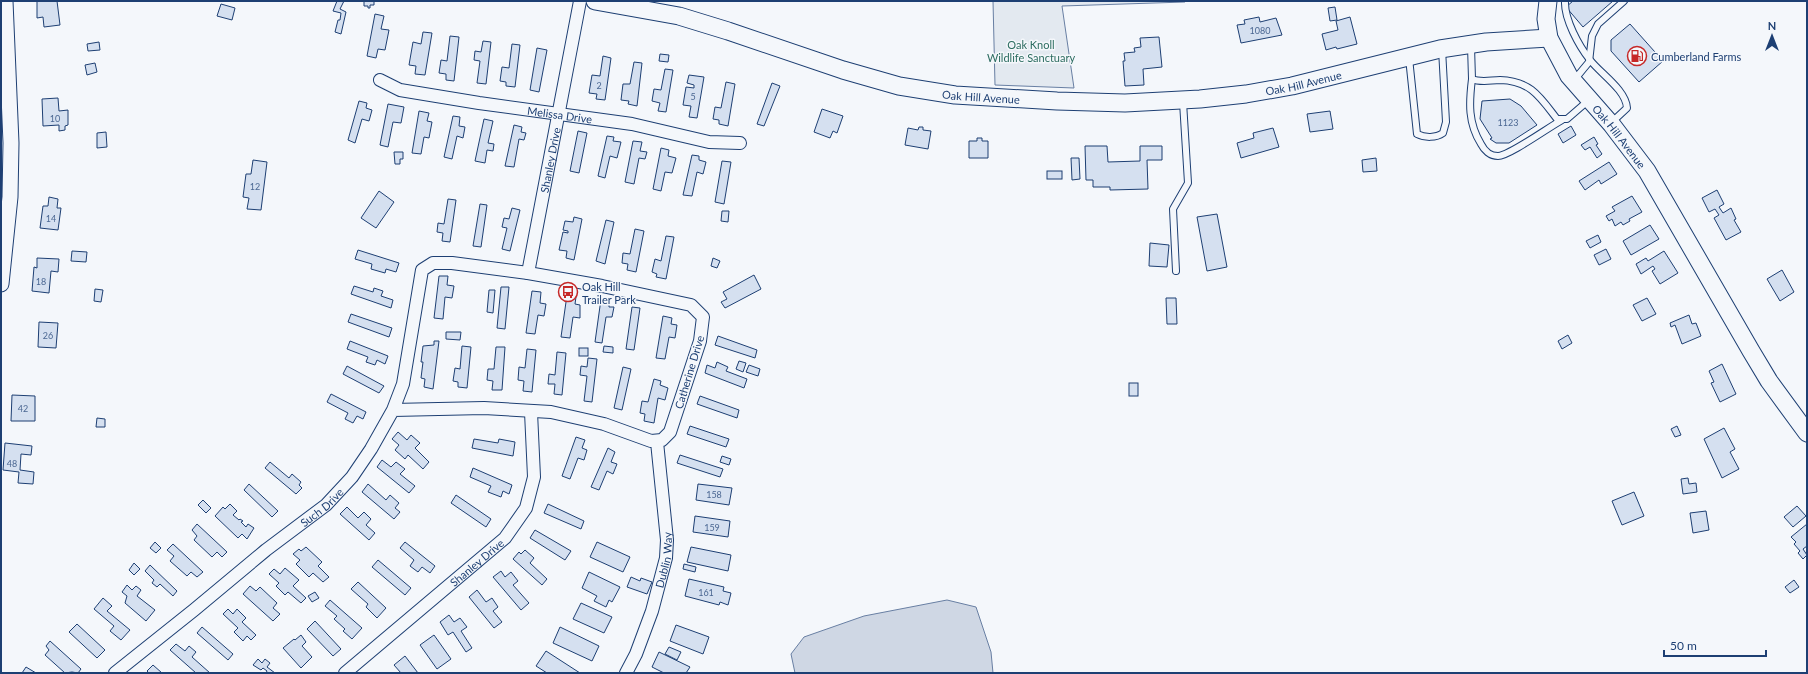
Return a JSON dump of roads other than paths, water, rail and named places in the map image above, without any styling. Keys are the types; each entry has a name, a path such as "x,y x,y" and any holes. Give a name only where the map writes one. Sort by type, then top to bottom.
{"main road":[{"name":"Oak Hill Avenue","path":"595,1 625,5 679,16 843,70 899,86 955,95 1018,100 1125,103 1183,100 1246,94 1292,86 1442,49 1549,38 1573,81 1610,123 1647,171 1769,381 1807,433"},
{"path":"1548,1 1546,18 1549,38"}],"street":[{"path":"1,284 10,197 11,143 5,1"},
{"name":"Shanley Drive","path":"528,273 580,1"},
{"name":"Melissa Drive","path":"380,80 400,90 559,115 632,124 709,142 740,143"},
{"name":"Catherine Drive","path":"422,270 434,263 452,263 528,273 602,286 691,305 703,317 700,341 670,432 666,438 657,442"},
{"name":"Such Drive","path":"114,673 194,610 266,550 326,505 352,477 371,450 393,410 403,384 422,270"},
{"path":"393,410 484,408 551,412 604,424 644,440 657,442"},
{"name":"Shanley Drive","path":"345,673 505,538 526,508 534,477 531,412"},
{"name":"Dublin Way","path":"626,673 636,654 652,611 666,558 668,540 657,442"}],"lane":[{"path":"1565,1 1566,15 1574,34 1589,60 1625,98 1627,108 1610,123"},
{"path":"1573,81 1589,60 1592,36 1598,24 1624,1"},
{"path":"1471,45 1472,79 1469,99 1470,121 1484,150 1491,155 1498,156 1508,152 1562,120 1567,119 1590,99"},
{"path":"1409,56 1417,134 1422,136 1439,136 1443,133 1446,122 1442,49"},
{"path":"1472,79 1476,81 1502,80 1520,83 1530,87 1557,119 1562,120"},
{"path":"1176,271 1173,209 1188,183 1183,100"}],"place":[{"name":"Cumberland Farms","path":"1637,56"},
{"name":"Oak Hill Trailer Park","path":"568,292"}],"park label":[{"name":"Oak Knoll Wildlife Sanctuary","path":"1031,50"}]}
